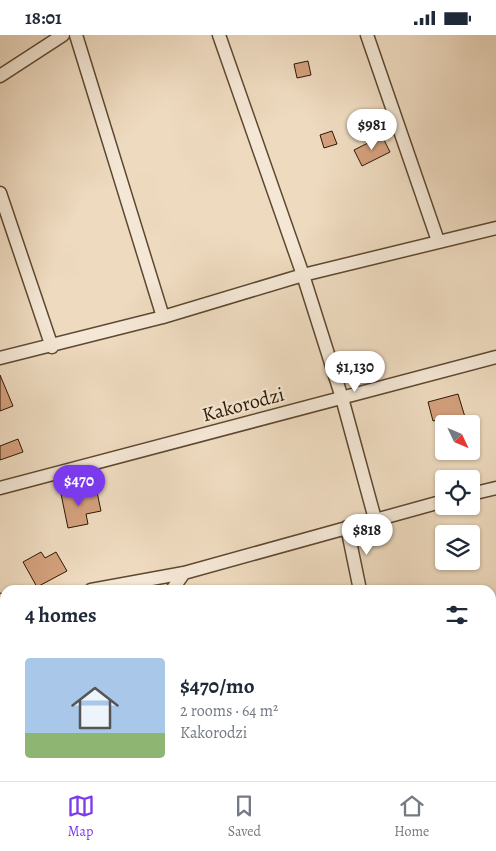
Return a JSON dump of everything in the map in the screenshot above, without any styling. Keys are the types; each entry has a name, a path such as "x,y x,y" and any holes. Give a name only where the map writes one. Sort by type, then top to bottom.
{"street":[{"path":"0,76 63,35"},
{"path":"76,35 163,317"},
{"path":"219,35 303,275 342,398 375,519"},
{"path":"367,35 438,241"},
{"path":"0,193 52,347"},
{"path":"0,358 52,347 163,317 303,275 438,241 496,229"},
{"name":"Kakorodzi","path":"0,488 496,357"},
{"path":"480,492 496,488"},
{"path":"118,585 184,573 435,503"},
{"path":"347,527 359,585"},
{"path":"176,585 184,573"}],"building":[{"path":"308,61 311,75 297,78 294,64"},
{"path":"332,131 337,144 324,148 320,135"},
{"path":"382,136 390,152 362,166 354,150"},
{"path":"0,375 13,406 0,411"},
{"path":"458,394 464,415 435,415 435,420 433,421 428,402"},
{"path":"18,439 23,452 0,460 0,446"},
{"path":"81,490 82,496 97,492 101,511 86,514 88,524 68,528 61,494"},
{"path":"41,552 45,558 56,552 67,571 41,585 36,585 23,562"}]}
